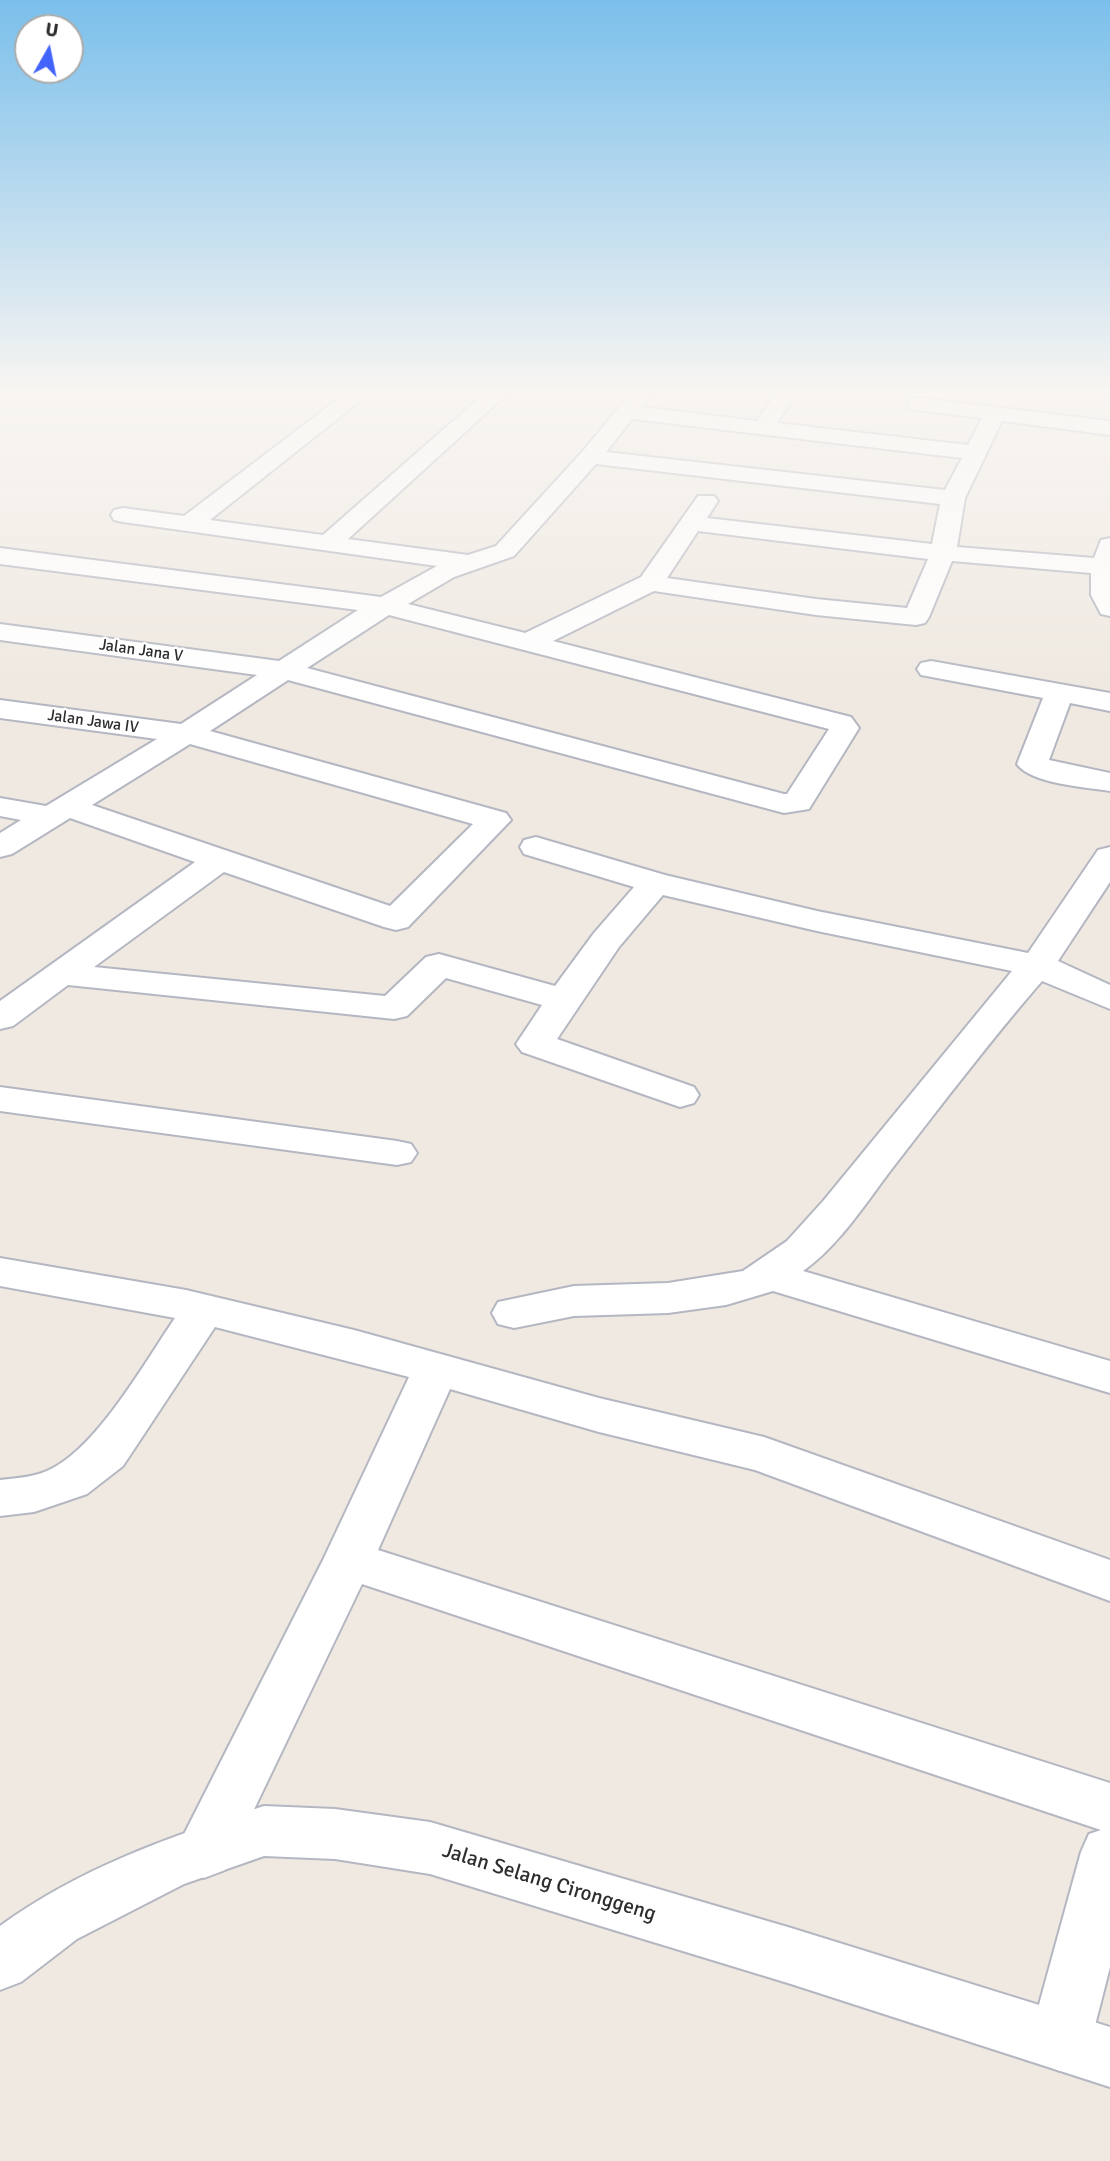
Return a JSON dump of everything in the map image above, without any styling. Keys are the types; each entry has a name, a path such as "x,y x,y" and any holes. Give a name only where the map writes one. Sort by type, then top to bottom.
{"street":[{"path":"190,524 229,494"},
{"path":"329,543 384,494"},
{"path":"0,847 186,734 282,670 386,606 445,572 505,551 557,494"},
{"path":"0,556 386,606 527,643 650,583 711,494"},
{"path":"917,494 953,498"},
{"path":"650,583 912,617 919,615 943,553 955,494"},
{"path":"123,515 468,563"},
{"path":"690,523 943,553 1108,559 1105,601 1110,608"},
{"name":"Jalan Jana V","path":"0,632 282,670 784,804 798,802 844,728 841,723 527,643"},
{"path":"931,669 1110,702"},
{"path":"1060,693 1032,764 1047,771 1110,782"},
{"name":"Jalan Jawa IV","path":"0,709 186,734 495,820 396,920 220,859"},
{"path":"0,807 58,811 220,859"},
{"path":"536,847 656,883 890,937 1036,965 1110,998"},
{"path":"514,1313 574,1301 668,1298 726,1290 758,1281 802,1251 839,1209 985,1024 1036,965 1110,857"},
{"path":"0,1018 220,859"},
{"path":"656,883 624,915 535,1044 680,1095"},
{"path":"62,974 394,1008 439,965 563,1000"},
{"path":"0,1099 397,1153"},
{"path":"0,1272 204,1310 354,1346 599,1415 764,1455 1110,1581"},
{"path":"767,1275 1110,1377"},
{"path":"0,1498 34,1494 70,1481 106,1454 204,1310"},
{"path":"204,1852 348,1560 436,1369"},
{"path":"348,1560 1110,1808"},
{"name":"Jalan Selang Cironggeng","path":"0,1962 56,1920 166,1864 264,1831 335,1834 430,1848 791,1956 1085,2049"},
{"path":"1085,2049 1110,1852"}]}
